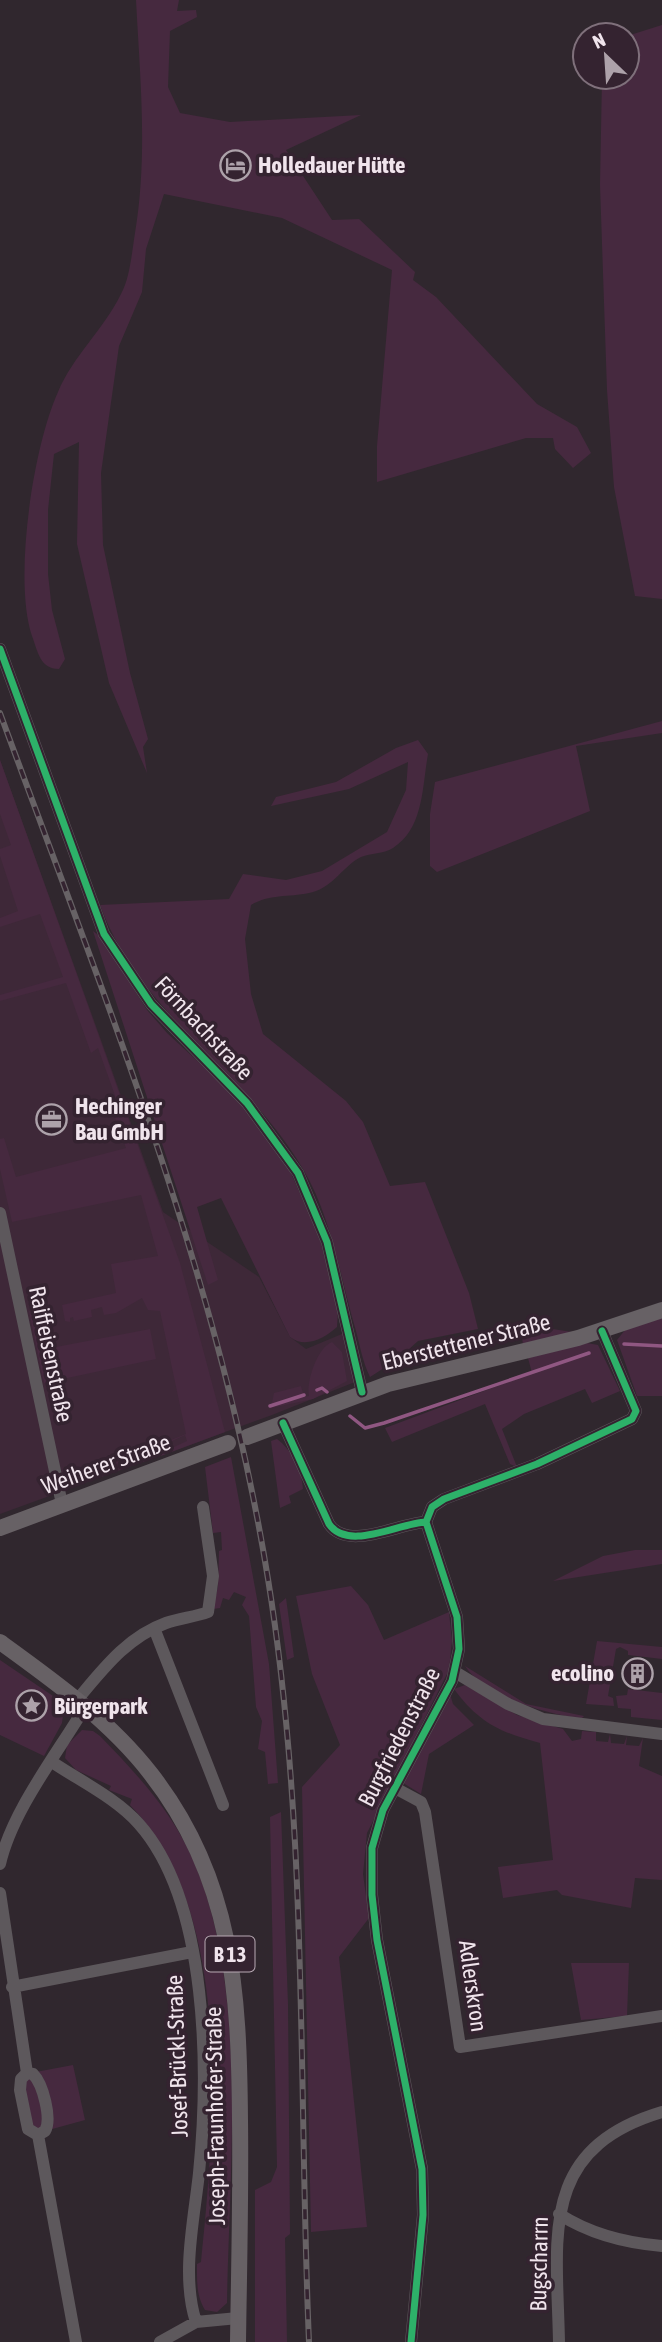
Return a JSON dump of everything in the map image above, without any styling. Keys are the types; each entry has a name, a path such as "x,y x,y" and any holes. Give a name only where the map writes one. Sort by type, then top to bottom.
{"main road":[{"name":"Eberstettener Straße","path":"282,1423 362,1392 602,1331 662,1310"},
{"path":"247,1437 282,1423"},
{"name":"Weiherer Straße","path":"0,1528 228,1443"},
{"name":"Joseph-Fraunhofer-Straße","path":"0,1642 81,1704 131,1750 177,1811 204,1860 222,1917 233,1971 239,2033 238,2342"}],"street":[{"name":"Förnbachstraße","path":"0,649 104,934 151,1004 247,1103 298,1173 327,1242 362,1392"},
{"name":"Raiffeisenstraße","path":"0,1213 62,1504"},
{"path":"282,1423 328,1524 336,1532 355,1536 426,1522 432,1507 444,1499 537,1464 632,1419 636,1411 602,1331"},
{"path":"0,1864 9,1836 52,1762 81,1704 117,1654 154,1628 205,1613 210,1608 213,1567 203,1507"},
{"name":"Burgfriedenstraße","path":"411,2342 423,2215 422,2169 377,1940 371,1878 374,1834 455,1672 459,1649 457,1617 426,1522"},
{"path":"154,1628 223,1805"},
{"path":"455,1672 508,1704 543,1719 662,1734"},
{"name":"Josef-Brückl-Straße","path":"52,1762 125,1811 147,1834 183,1904 201,2008 203,2112 190,2273 191,2301 196,2322"},
{"name":"Adlerskron","path":"395,1788 421,1802 425,1812 460,2047 662,2016"},
{"path":"0,1893 27,2073"},
{"path":"12,1987 192,1952"},
{"path":"27,2073 38,2079 48,2123 45,2131 38,2135"},
{"path":"27,2073 21,2079 20,2090 28,2129 38,2135 76,2342"},
{"name":"Bugscharrn","path":"559,2342 559,2214 570,2178 584,2158 616,2132 662,2112"},
{"path":"559,2214 600,2234 635,2244 662,2246"},
{"path":"160,2342 196,2322 239,2318"}],"shaded area":[{"path":"136,0 179,0 177,11 196,10 197,17 170,31 168,87 180,113 230,122 361,115 286,150 332,220 359,219 415,272 413,280 436,297 537,404 577,427 591,453 573,468 555,449 553,438 526,438 377,482 377,446 392,270 282,218 164,194 146,249 142,292 119,346 101,473 103,545 130,673 148,739 143,747 147,773 109,683 77,544 79,442 54,454 48,510 48,574 52,610 65,659 59,669 44,663 38,653 27,612 25,582 28,514 49,416 64,379 114,307 127,280 139,204 142,146"},
{"path":"662,25 662,599 635,596 614,487 607,390 600,185 602,91 641,91 641,32"},
{"path":"662,721 662,733 576,746 590,811 437,872 430,866 430,814 435,782"},
{"path":"418,740 428,754 420,806 411,830 403,840 389,850 361,857 333,881 313,892 274,897 251,905 245,939 251,994 263,1034 346,1101 363,1122 390,1186 425,1182 469,1293 478,1329 418,1341 398,1359 370,1377 328,1228 303,1169 280,1134 253,1102 166,1010 140,978 118,943 100,905 229,899 243,874 286,880 322,871 387,832 406,790 408,762 349,789 271,806 276,797 336,782 396,748"},
{"path":"0,760 163,1212 259,1277 290,1337 306,1349 349,1331 360,1380 272,1415 0,1514"},
{"path":"0,760 180,1263 225,1432 158,1457 159,1454 187,1441 185,1435 150,1451 146,1461 75,1481 64,1470 115,1463 186,1434 160,1311 148,1310 142,1298 116,1313 104,1315 102,1307 91,1310 92,1317 74,1321 73,1317 70,1322 65,1321 62,1305 116,1293 111,1264 158,1256 141,1195 12,1222 0,1169 0,1139 4,1138 16,1177 126,1148 115,1118 122,1115 98,1048 91,1053 66,983 0,1001 0,995 63,977 40,914 0,927 0,918 18,911 0,856 0,849 11,845 0,814"},
{"path":"93,931 102,938 147,1010 167,1033 242,1102 289,1169 319,1235 338,1312 337,1327 327,1335 308,1342 290,1337 221,1198 197,1207 218,1280 208,1285"},
{"path":"47,1308 56,1347 150,1329 156,1359 44,1383 29,1311"},
{"path":"662,1314 662,1396 637,1396 617,1340 625,1330"},
{"path":"546,1328 572,1332 523,1345 521,1330"},
{"path":"332,1342 342,1352 347,1381 313,1399 271,1408 274,1393 301,1386 304,1397 309,1396 309,1382 317,1358"},
{"path":"587,1343 598,1345 620,1391 592,1403 585,1389 524,1414 502,1429 517,1467 510,1464 485,1404 392,1442 385,1428 532,1373 528,1358"},
{"path":"277,1439 295,1461 303,1489 289,1496 291,1503 280,1508 271,1441"},
{"path":"231,1457 269,1664 278,1783 268,1784 265,1752 258,1749 262,1721 256,1707 249,1616 242,1605 246,1597 234,1592 229,1600 223,1598 220,1608 213,1609 218,1586 219,1551 222,1550 221,1532 213,1533 205,1467"},
{"path":"635,1550 662,1550 662,1564 553,1581 603,1556"},
{"path":"351,1586 368,1605 384,1640 449,1612 452,1641 449,1670 367,1833 363,1874 369,1918 339,1957 367,2227 311,2232 302,1787 340,1745 312,1674 296,1596"},
{"path":"286,1598 294,1657 287,1660 279,1604"},
{"path":"597,1641 662,1647 662,1659 628,1655 628,1651 620,1647 616,1649 608,1696 613,1698 614,1706 586,1704"},
{"name":"Bürgerpark","path":"0,1660 56,1698 64,1708 62,1723 44,1756 0,1735"},
{"path":"465,1666 526,1704 584,1716 581,1719 517,1702 487,1687"},
{"path":"465,1685 517,1715 563,1729 572,1741 581,1739 582,1731 596,1732 596,1741 608,1742 610,1734 611,1743 624,1744 627,1736 626,1745 639,1746 643,1738 639,1766 662,1776 662,1880 635,1878 631,1908 562,1895 557,1890 503,1898 498,1867 553,1860 540,1743 513,1735 481,1718 454,1689"},
{"path":"628,1689 662,1693 662,1720 631,1717 631,1709 618,1708 616,1696 627,1695"},
{"path":"450,1694 453,1704 474,1725 429,1754 421,1794 400,1781"},
{"path":"82,1730 93,1731 100,1736 148,1789 180,1833 208,1899 221,1954 232,2072 232,2132 227,2303 217,2312 205,2310 197,2282 197,2264 201,2262 206,2207 212,2085 210,2022 202,1960 187,1902 163,1849 130,1805 132,1799 109,1790 111,1786 76,1770 65,1758 67,1745"},
{"path":"281,1812 288,2004 290,2234 285,2238 287,2342 255,2342 255,2190 271,2182 277,2167 270,1817"},
{"path":"571,1963 629,1963 627,2016 581,2020"},
{"path":"73,2065 85,2120 45,2131 27,2126 25,2074"}],"waterway":[{"path":"624,1344 662,1346"},
{"path":"350,1416 365,1428 384,1423 589,1353"},
{"path":"317,1390 322,1388 327,1392"},
{"path":"270,1406 304,1395"}],"railway":[{"path":"0,713 155,1140 190,1248 247,1467 268,1579 290,1769 300,1960 309,2342"}],"cycle path":[{"path":"0,649 104,934 151,1004 247,1103 298,1173 327,1242 362,1392"},
{"path":"411,2342 423,2215 422,2169 377,1940 372,1895 372,1848 383,1810 452,1681 459,1649 457,1617 426,1522 432,1507 444,1499 537,1464 632,1419 636,1411 602,1331"},
{"path":"283,1423 329,1524 338,1532 348,1536 361,1536 426,1522"}],"place":[{"name":"Holledauer Hütte","path":"235,165"},
{"name":"Hechinger Bau GmbH","path":"52,1119"},
{"name":"ecolino","path":"637,1673"},
{"name":"Bürgerpark","path":"31,1706"}]}
